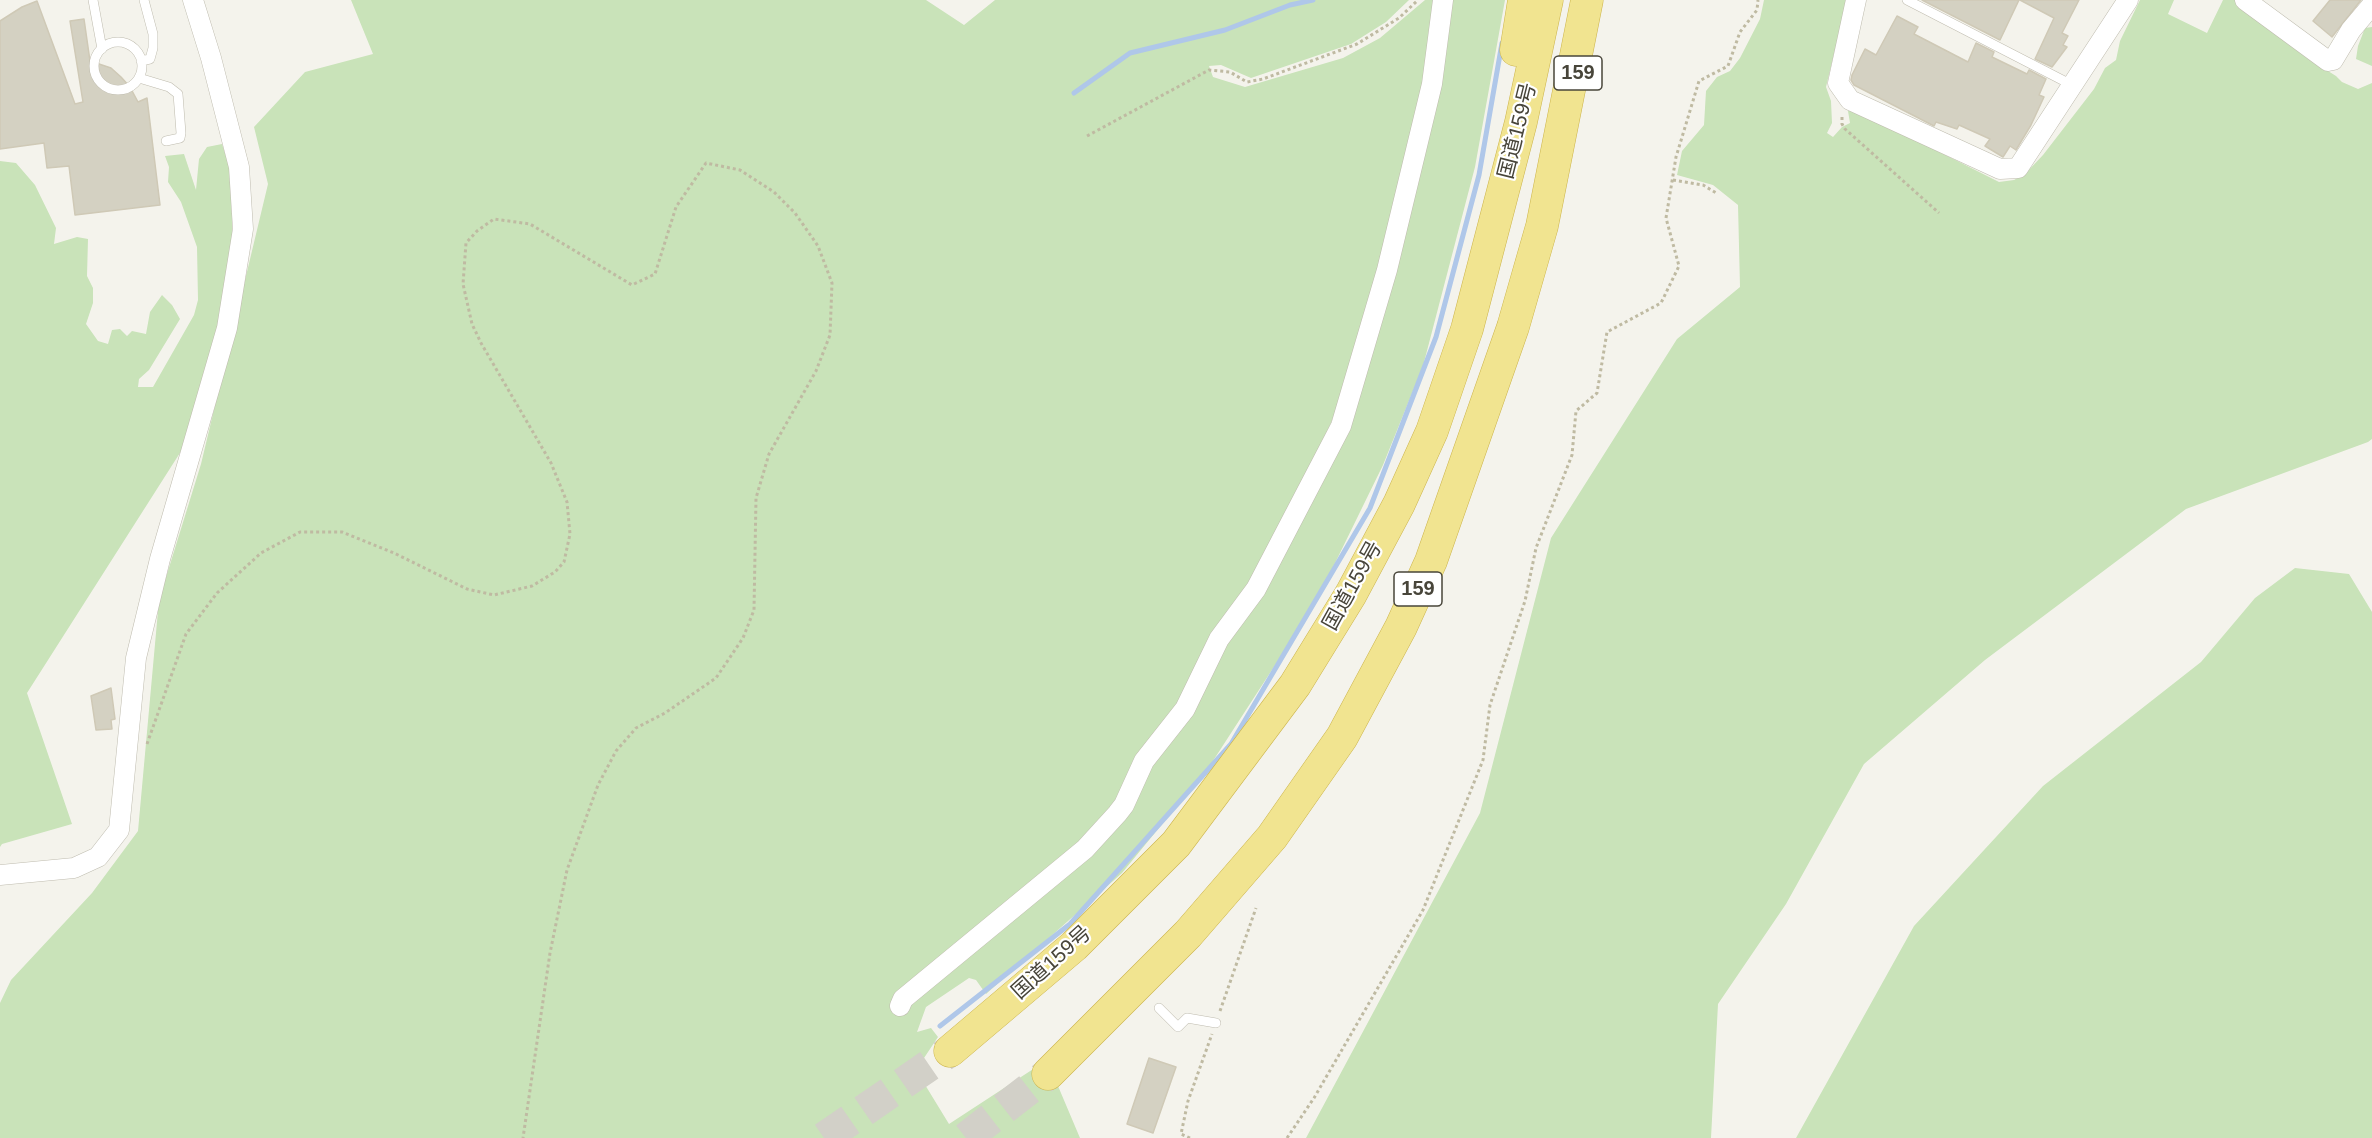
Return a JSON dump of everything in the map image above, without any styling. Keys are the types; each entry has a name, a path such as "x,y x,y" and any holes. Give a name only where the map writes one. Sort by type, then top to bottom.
{"highway":[{"name":"159","path":"1467,329 1501,151 1524,0"},
{"name":"国道159号","path":"950,1051 1074,946 1176,844 1295,685 1351,594 1399,504 1432,431 1467,329 1521,122 1547,0"},
{"name":"国道159号","path":"1048,1074 1188,934 1272,837 1342,737 1401,627 1431,561 1514,327 1542,226 1587,0"},
{"name":"159","path":"1559,146 1597,0"}],"street":[{"path":"0,875 74,868 98,856 119,830 136,658 160,559 227,328 243,229 239,167 211,58 193,0"},
{"path":"900,1006 903,999 1085,849 1117,814 1124,805 1144,760 1185,709 1219,639 1256,589 1341,426 1387,270 1432,84 1443,0"},
{"path":"1856,0 1838,83 1850,100 2000,169 2018,168 2128,0"},
{"path":"2245,0 2328,61 2333,60 2351,30 2372,2"}],"lane":[{"path":"93,0 102,49"},
{"path":"141,61 150,59 153,48 153,34 144,0"},
{"path":"1907,0 2072,85"},
{"path":"117,43 125,44 138,54 141,61 139,78 134,84 119,90 103,85 94,72 97,56 102,49 117,43"},
{"path":"139,78 169,87 178,94 180,138 166,141"},
{"path":"1159,1008 1178,1027 1187,1018 1216,1023"}],"path":[{"path":"1087,136 1209,70 1230,72 1248,82 1263,79 1357,44 1399,18 1418,0"},
{"path":"1287,1138 1314,1098 1423,910 1484,760 1490,705 1525,601 1536,548 1572,455 1576,411 1597,393 1607,332 1661,303 1679,266 1666,218 1676,157 1699,81 1728,66 1740,32 1757,10 1758,0"},
{"path":"1845,129 1940,213"},
{"path":"144,752 186,634 217,593 261,553 300,532 342,532 394,553 467,589 494,595 532,586 555,572 564,561 570,534 567,502 551,463 472,324 463,284 466,243 477,231 494,219 530,224 632,285 655,274 676,207 706,163 740,170 774,192 795,213 818,246 832,282 830,334 816,371 769,454 756,498 754,610 743,638 716,678 665,712 636,728 616,751 598,785 567,870 562,893 550,953 523,1138"},
{"path":"1672,180 1703,185 1718,194"}],"green space":[{"path":"351,0 926,0 964,25 995,0 1409,0 1386,22 1351,44 1251,78 1221,65 1209,66 1213,77 1245,87 1343,58 1380,38 1425,0 1438,0 1428,73 1391,225 1346,389 1298,497 1247,591 1194,679 1151,742 1111,816 917,983 903,992 895,1007 901,1012 908,1004 1004,929 1103,836 1128,808 1144,774 1193,705 1216,658 1248,608 1322,471 1355,398 1402,244 1427,132 1449,0 1505,0 1475,167 1423,366 1383,465 1316,602 1209,767 1122,873 986,994 976,980 969,978 926,1007 917,1032 931,1028 938,1037 916,1070 949,1124 1047,1060 1080,1138 0,1138 0,1003 11,980 92,893 138,831 159,600 201,464 268,184 254,127 305,72 373,54"},
{"path":"1764,0 1847,0 1826,87 1831,101 1832,123 1827,133 1833,137 1842,127 1850,123 1848,111 1854,109 1999,182 2014,180 2025,174 2043,155 2094,89 2105,68 2116,60 2120,41 2140,0 2174,0 2168,14 2207,33 2223,0 2235,0 2304,56 2342,82 2358,89 2372,83 2372,439 2186,509 1985,660 1864,764 1786,904 1718,1004 1711,1138 1306,1138 1480,813 1551,538 1677,339 1740,287 1738,205 1713,185 1677,175 1682,151 1704,125 1706,91 1717,77 1730,71 1740,58 1760,19"},
{"path":"2372,27 2372,66 2356,59 2365,28"},
{"path":"222,144 231,171 233,275 185,445 27,693 72,824 2,844 0,847 0,161 16,163 35,185 56,228 54,244 77,237 88,239 87,276 93,288 93,303 86,324 98,341 108,344 112,330 120,329 127,336 132,331 146,334 150,312 162,295 172,305 180,319 149,370 139,379 138,387 153,387 194,315 198,300 197,247 181,202 168,182 169,167 165,156 184,154 196,190 199,159 207,147"},
{"path":"2295,568 2349,574 2372,612 2372,1138 1796,1138 1914,926 2043,786 2201,662 2255,598"}],"building":[{"path":"1922,0 2019,0 2000,40"},
{"path":"2020,0 2079,0 2062,33 2068,36 2063,45 2067,47 2052,67 2035,59 2054,18"},
{"path":"2330,0 2361,0 2332,37 2313,21"},
{"path":"37,1 75,104 83,102 70,21 84,19 90,61 111,68 130,87 138,102 147,98 160,205 75,215 69,166 47,168 44,143 0,149 0,21 22,7"},
{"path":"1897,16 1918,27 1914,34 1968,62 1976,43 1994,52 1992,57 2027,74 2029,70 2046,79 2039,95 2044,97 2016,150 2010,146 2003,157 1985,146 1990,139 1959,125 1957,129 1936,122 1934,126 1854,85 1851,80 1852,75 1865,49 1876,55"},
{"path":"111,688 115,719 111,720 112,729 96,730 91,696"},
{"path":"1149,1058 1176,1067 1153,1133 1127,1124"}],"waterway":[{"path":"1074,93 1130,53 1225,30 1290,5 1313,0"},
{"path":"940,1026 1070,924 1231,744 1370,508 1436,337 1479,175 1502,43"}],"tunnel":[{"path":"824,1138 950,1051"},
{"path":"966,1138 1048,1074"}]}
